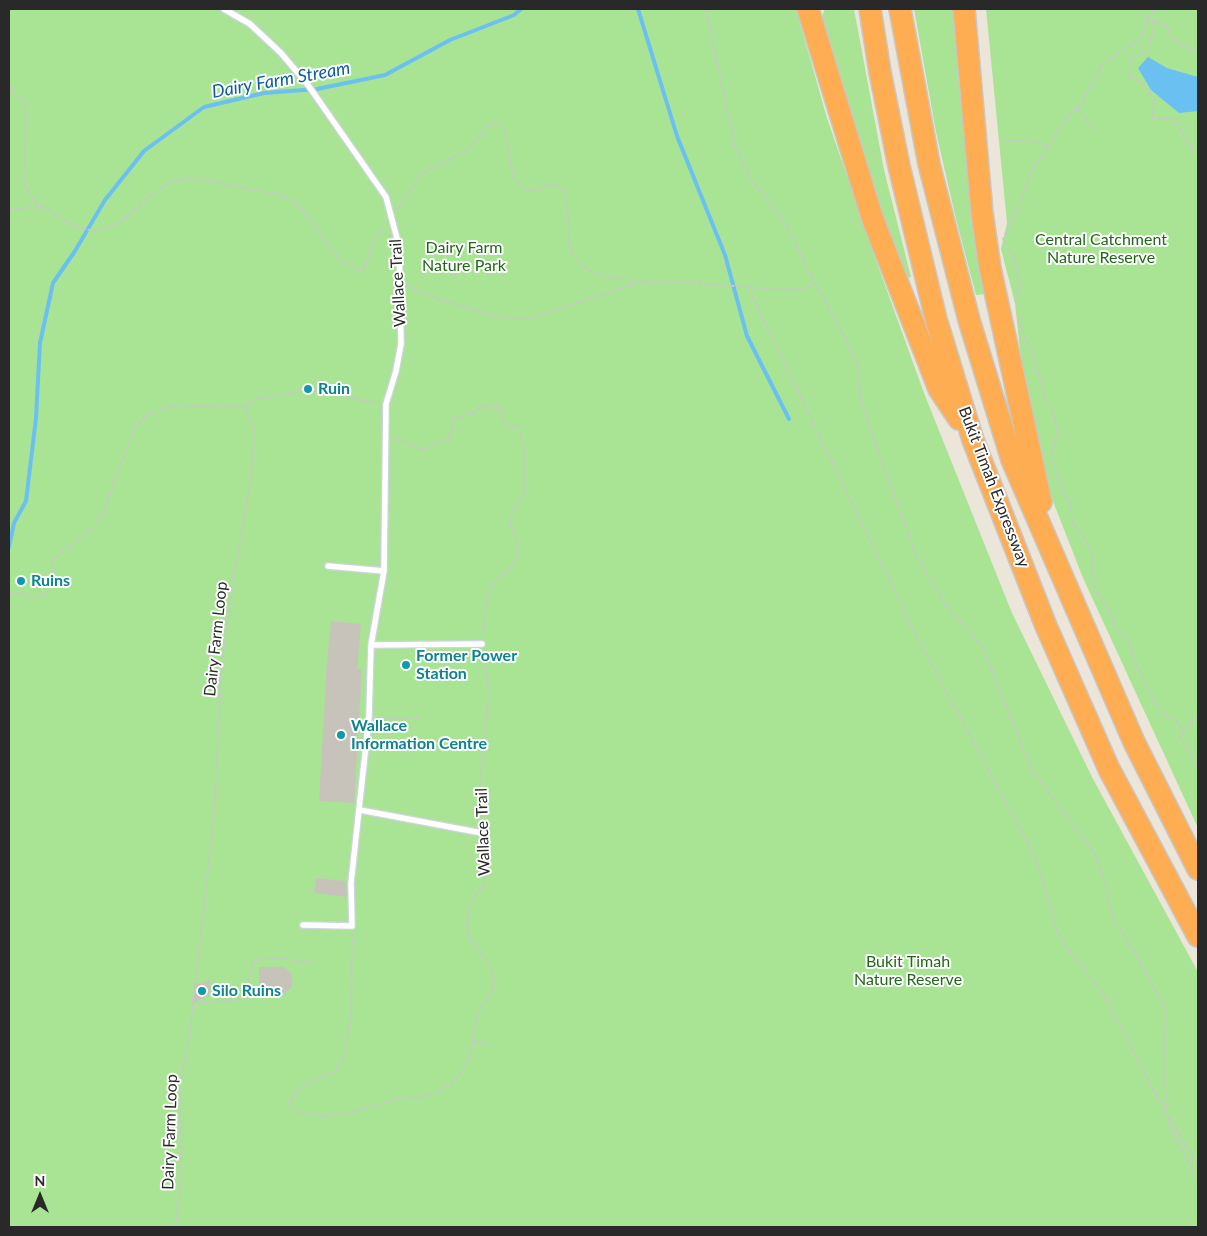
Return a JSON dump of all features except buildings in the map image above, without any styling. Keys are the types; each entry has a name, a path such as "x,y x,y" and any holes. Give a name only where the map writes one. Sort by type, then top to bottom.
{"highway":[{"path":"808,9 869,208 910,316 939,389 973,440"},
{"name":"Bukit Timah Expressway","path":"870,9 880,72 899,166 936,319 973,440 1046,626 1109,769 1198,936"},
{"name":"Bukit Timah Expressway","path":"900,9 929,164 969,320 1012,460 1050,542 1134,742 1198,868"},
{"path":"964,9 982,213 990,268 1050,542"}],"lane":[{"name":"Wallace Trail","path":"224,9 250,24 281,53 314,93 386,197 399,246 401,344 396,371 386,404 384,571 371,645 369,717 351,883 352,926"},
{"path":"328,566 384,571"},
{"path":"371,645 482,644"},
{"path":"360,810 482,833"},
{"path":"303,924 352,926"}],"path":[{"path":"706,9 735,146 751,179 786,224 816,285 856,358 861,400 866,417 917,557 946,604 982,646 1033,772 1094,853 1103,876 1113,916 1162,1001 1166,1014 1164,1064 1167,1115 1173,1134 1198,1179"},
{"path":"1013,310 1019,290 1017,270 1013,254 1003,239 1011,225 1032,171 1084,100 1102,65 1140,39 1146,19 1155,9"},
{"path":"1146,19 1166,24 1172,39 1198,53"},
{"path":"1156,20 1147,52 1131,56 1129,77 1142,83 1155,99 1152,118 1174,119 1193,150 1198,152"},
{"path":"9,86 18,94 26,112 24,183 28,193 42,207 75,226 87,230 100,230 124,220 152,194 172,182 184,178 195,178 281,195 293,201 304,210 325,242 342,262 363,272 375,239 422,174 469,148 490,124 498,122 505,129 514,177 517,183 527,190 534,191 554,183 566,191 569,222 568,237 572,252 581,265 606,277 640,282 802,289 816,285"},
{"path":"1077,108 1095,129"},
{"path":"1006,140 1028,140 1049,146"},
{"path":"9,209 42,207"},
{"path":"400,284 468,308 516,319 554,313 640,282"},
{"path":"748,288 920,643 1027,841 1038,864 1056,928 1062,941 1102,991 1167,1115 1198,1164"},
{"path":"1017,316 1041,381 1045,399 1054,414 1056,432 1052,454 1062,488 1070,503 1073,524 1085,538 1093,555 1093,576 1097,593 1108,606 1116,629 1129,640 1135,661 1160,712 1176,721 1184,731"},
{"path":"10,593 41,597 46,594 54,578 53,559 92,529 104,512 134,428 147,415 166,407 245,407 253,400 308,390 386,404"},
{"name":"Wallace Trail","path":"352,926 351,1018 342,1061 336,1071 294,1092 290,1100 294,1112 323,1116 350,1113 395,1099 424,1097 439,1092 452,1083 462,1071 471,1054 476,1022 480,1010 492,992 494,983 490,966 470,938 467,925 468,912 473,899 484,885 486,876 480,782 489,693 482,644 488,593 492,585 515,563 518,556 517,541 510,524 510,518 524,491 524,450 519,426 505,426 500,406 481,407 471,414 455,419 450,438 422,450 404,440 385,435"},
{"name":"Dairy Farm Loop","path":"175,1227 181,1179 181,1080 189,1040 191,1004 210,839 219,732 222,662 251,477 255,432 245,407"},
{"path":"369,717 422,720"},
{"path":"1198,718 1180,737 1198,766"},
{"path":"191,1004 244,999 254,960 282,958 313,963"},
{"path":"474,1042 491,1045"}],"green space":[{"path":"9,9 796,9 827,118 877,263 924,393 1012,613 1092,777 1198,972 1198,1227 9,1227"},
{"path":"825,9 854,9 884,170 911,277 904,279 872,188 820,21"},
{"path":"914,9 954,9 964,130 985,294 976,295 956,219 936,132"},
{"name":"Central Catchment Nature Reserve","path":"986,9 1198,9 1198,828 1083,578 1043,476 1027,415 1015,303 1001,249 1007,223"}],"water":[{"path":"1148,57 1167,68 1198,77 1198,111 1179,113 1151,90 1138,68"}],"waterway":[{"name":"Dairy Farm Stream","path":"9,547 14,523 26,501 36,418 40,343 53,283 75,251 105,200 144,151 204,107 264,93 317,89 385,75 450,40 514,15 521,9"},
{"path":"638,9 677,136 725,255 747,336 789,419"}],"place":[{"name":"Ruin","path":"308,389"},
{"name":"Ruins","path":"21,581"},
{"name":"Former Power Station","path":"406,665"},
{"name":"Wallace Information Centre","path":"341,735"},
{"name":"Silo Ruins","path":"202,991"}],"park label":[{"name":"Dairy Farm Nature Park","path":"464,257"},
{"name":"Bukit Timah Nature Reserve","path":"908,971"}]}
